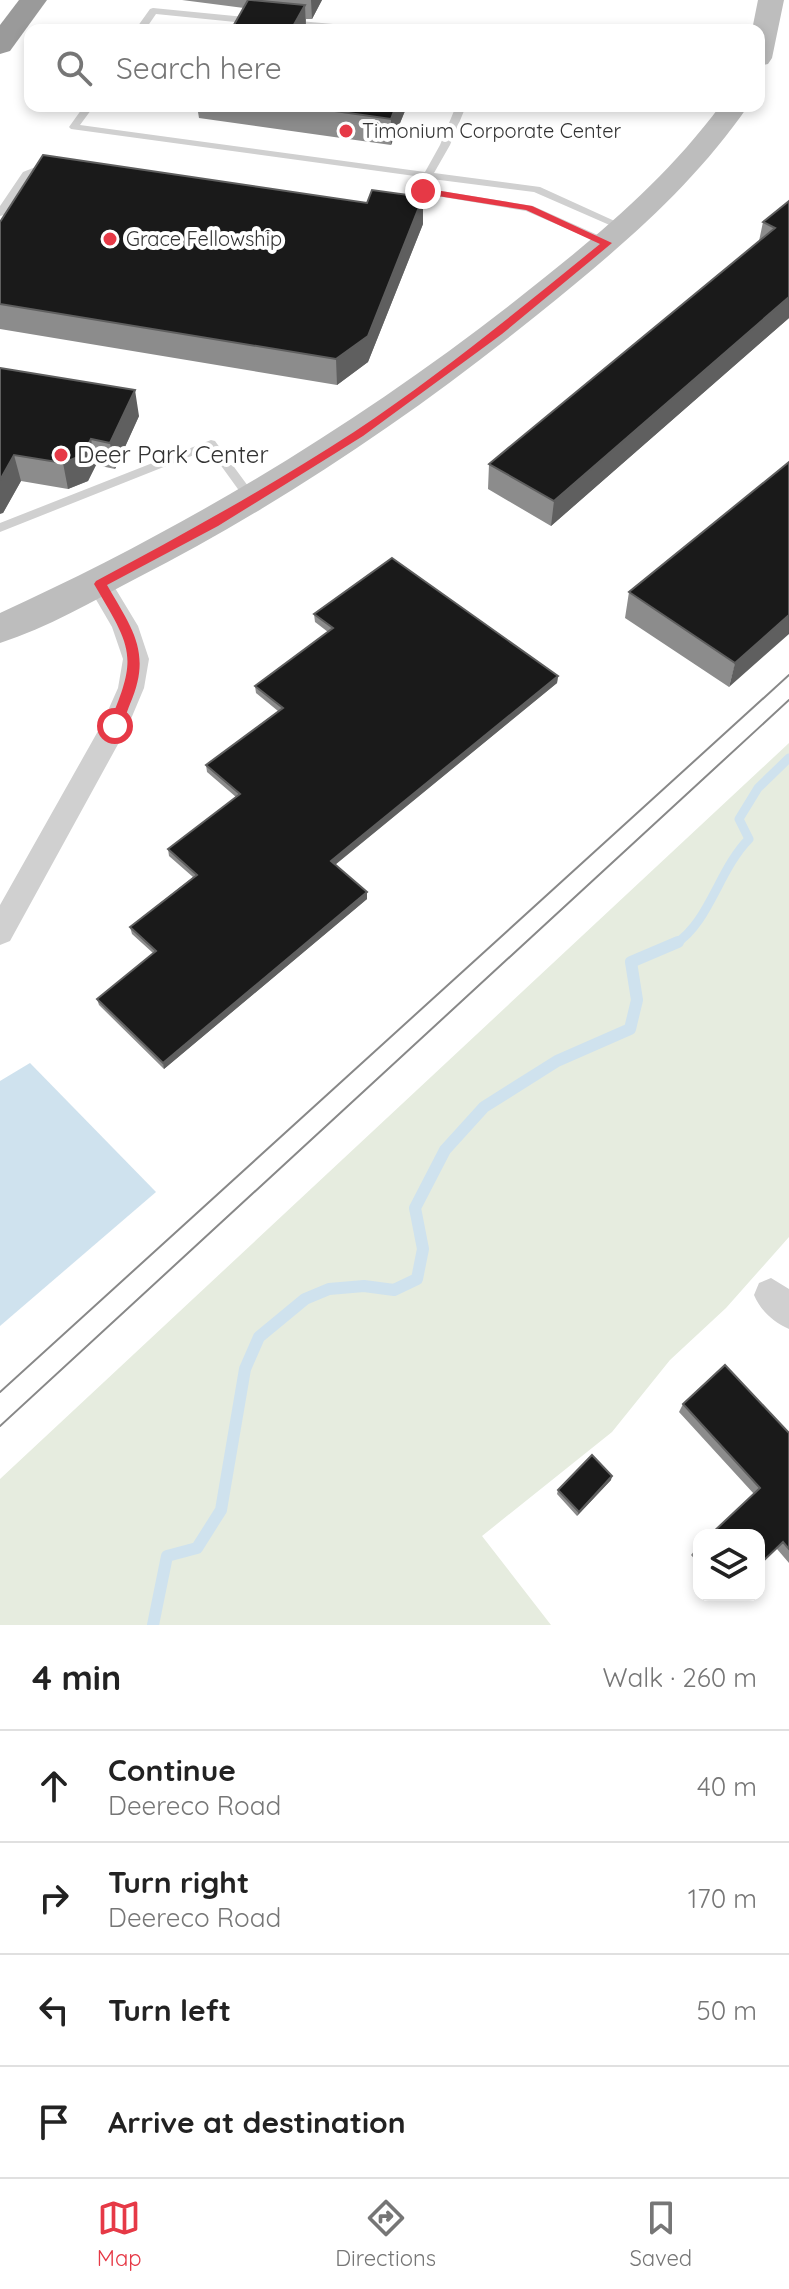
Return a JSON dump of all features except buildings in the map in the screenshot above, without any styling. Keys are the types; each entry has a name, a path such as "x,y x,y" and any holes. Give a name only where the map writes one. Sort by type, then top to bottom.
{"highway":[{"path":"0,45 33,0"}],"main road":[{"path":"765,29 771,0"},
{"path":"0,629 100,584 252,500 420,391 616,236 706,143 729,112"}],"street":[{"path":"0,932 115,726 131,688 136,659 125,626 100,584"}],"lane":[{"path":"144,24 161,0"},
{"path":"153,11 299,24"},
{"path":"85,112 74,127 536,189 616,236"},
{"path":"459,112 423,191 529,208 616,236"},
{"path":"0,213 27,174 49,165"},
{"path":"0,528 211,444 252,500"}],"shaded area":[{"path":"789,743 789,1237 726,1308 670,1360 612,1432 482,1536 551,1625 0,1625 0,1479"}],"water":[{"path":"30,1063 156,1192 0,1326 0,1081"}],"waterway":[{"path":"677,942 697,923 730,865 749,839 739,819 758,788 789,758"},
{"path":"153,1625 167,1556 197,1548 221,1510 245,1369 259,1337 305,1299 329,1289 364,1286 394,1290 417,1279 423,1249 415,1208 445,1150 484,1107 557,1061 630,1029 637,1000 631,962 677,942"}],"tram line":[{"path":"0,1392 789,675"},
{"path":"0,1426 789,700"}],"place":[{"name":"Timonium Corporate Center","path":"346,131"},
{"name":"Grace Fellowship","path":"110,239"},
{"name":"Deer Park Center","path":"61,455"}],"route":[{"path":"115,726 131,688 136,659 125,626 100,584 214,523 359,433 498,332 607,243 529,208 423,191"}]}
